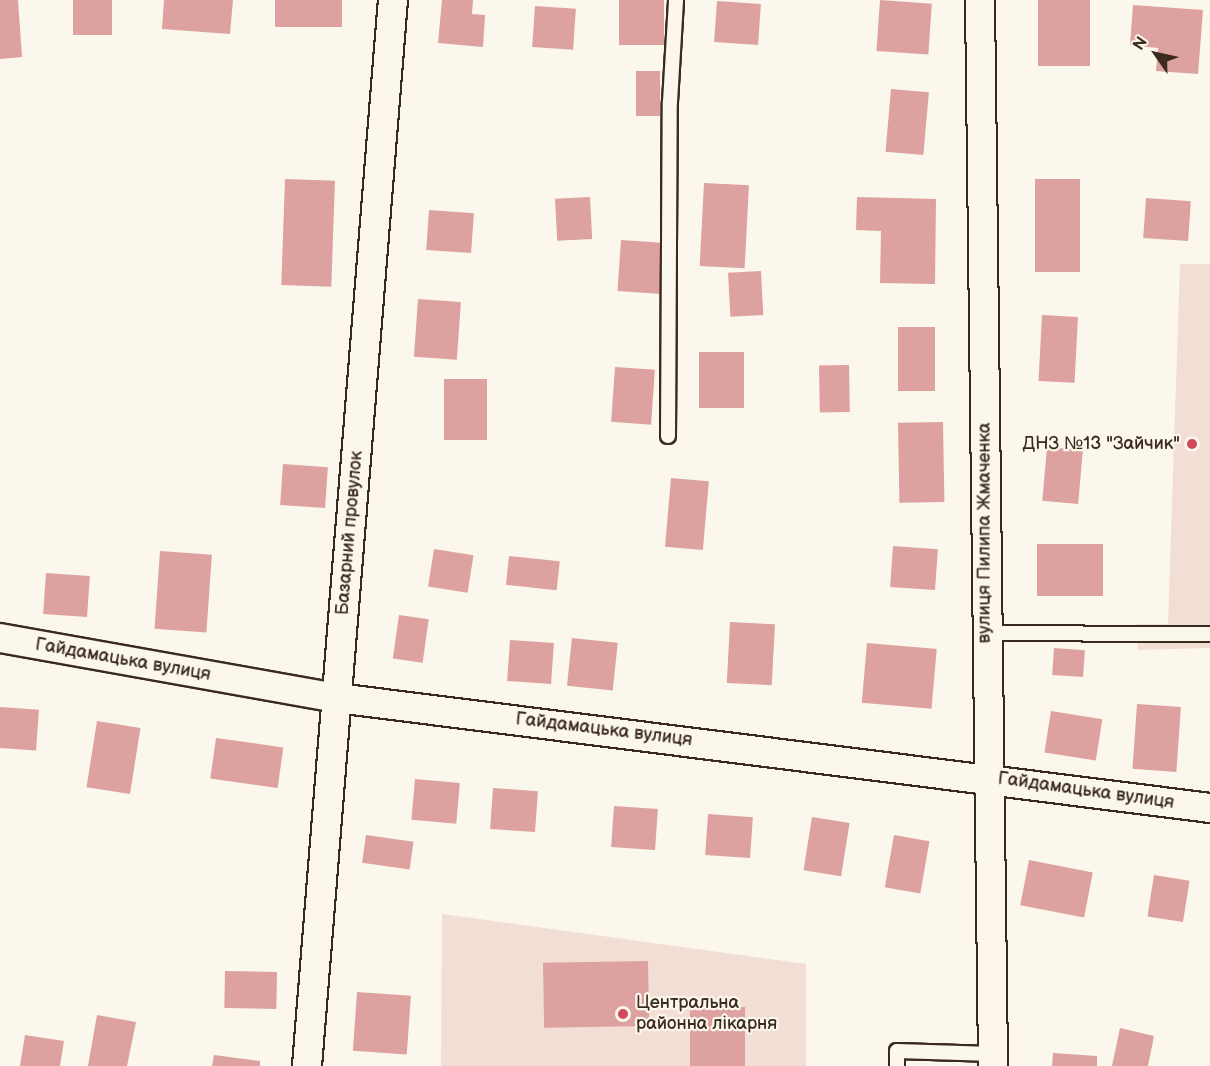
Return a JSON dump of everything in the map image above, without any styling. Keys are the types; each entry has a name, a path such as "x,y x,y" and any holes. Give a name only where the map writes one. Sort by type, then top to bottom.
{"street":[{"name":"Базарний провулок","path":"307,1066 393,0"},
{"name":"вулиця Пилипа Жмаченка","path":"980,0 987,777 993,1060"},
{"name":"Гайдамацька вулиця","path":"0,638 337,698 987,777 1210,808"}],"lane":[{"path":"668,436 670,102 676,0"},
{"path":"986,633 1210,634"},
{"path":"897,1066 897,1051 993,1060"}],"shaded area":[{"name":"ДНЗ №13 \"Зайчик\"","path":"1180,264 1210,264 1210,648 1138,650 1136,624 1168,624"},
{"name":"Центральна районна лікарня","path":"442,914 806,964 806,1066 441,1066"}],"building":[{"path":"0,0 18,0 22,57 0,59"},
{"path":"73,0 112,0 112,35 73,35"},
{"path":"164,0 233,0 230,34 162,29"},
{"path":"275,0 342,0 342,27 275,27"},
{"path":"442,0 473,0 472,14 485,15 483,47 438,43"},
{"path":"619,0 664,0 664,45 619,45"},
{"path":"880,0 932,4 928,55 876,51"},
{"path":"1038,0 1090,0 1090,66 1038,66"},
{"path":"717,1 761,4 758,45 714,42"},
{"path":"1133,5 1203,10 1198,74 1156,71 1158,48 1130,45"},
{"path":"535,6 576,9 573,50 532,47"},
{"path":"636,71 660,71 660,116 636,116"},
{"path":"891,89 929,92 923,155 886,152"},
{"path":"285,179 335,181 331,287 281,285"},
{"path":"1035,179 1080,179 1080,272 1035,272"},
{"path":"704,183 749,185 745,268 700,266"},
{"path":"590,197 592,239 557,241 555,199"},
{"path":"857,197 936,199 935,284 880,283 881,231 856,230"},
{"path":"1146,198 1191,201 1188,241 1143,238"},
{"path":"429,210 474,213 471,253 426,250"},
{"path":"621,240 665,243 661,294 617,291"},
{"path":"761,271 763,315 730,317 728,273"},
{"path":"418,299 461,302 457,360 414,357"},
{"path":"1042,315 1078,317 1074,383 1039,381"},
{"path":"898,327 935,327 935,391 898,391"},
{"path":"699,352 744,352 744,408 699,408"},
{"path":"849,365 850,412 820,413 819,366"},
{"path":"615,367 655,370 651,425 611,422"},
{"path":"444,379 487,379 487,440 444,440"},
{"path":"943,422 944,502 899,503 898,423"},
{"path":"1047,447 1083,450 1078,504 1042,501"},
{"path":"283,464 328,467 325,508 280,505"},
{"path":"671,478 709,481 703,550 665,547"},
{"path":"1037,544 1103,544 1103,596 1037,596"},
{"path":"893,546 938,549 935,590 890,587"},
{"path":"434,549 474,555 468,593 428,587"},
{"path":"160,551 212,555 206,632 155,629"},
{"path":"509,556 560,561 557,590 506,585"},
{"path":"46,573 90,576 87,617 43,614"},
{"path":"399,615 429,619 423,663 393,659"},
{"path":"730,622 775,624 772,685 727,683"},
{"path":"572,638 618,643 613,691 567,686"},
{"path":"510,640 554,643 551,684 507,681"},
{"path":"867,643 937,649 932,709 862,703"},
{"path":"1054,648 1085,650 1083,677 1052,675"},
{"path":"1137,704 1181,707 1176,772 1132,769"},
{"path":"0,707 39,710 36,751 0,748"},
{"path":"1051,711 1102,719 1096,761 1044,752"},
{"path":"97,721 140,728 130,794 87,787"},
{"path":"216,738 283,747 278,788 210,779"},
{"path":"415,779 460,783 456,824 411,820"},
{"path":"493,788 538,791 535,832 490,829"},
{"path":"614,806 658,809 655,850 611,847"},
{"path":"708,814 753,817 750,858 705,855"},
{"path":"812,817 850,823 841,876 804,870"},
{"path":"366,835 414,842 410,869 362,863"},
{"path":"894,835 929,841 920,893 885,887"},
{"path":"1029,860 1093,872 1084,918 1020,905"},
{"path":"1154,875 1190,881 1183,922 1147,916"},
{"path":"648,961 649,1026 544,1028 543,963"},
{"path":"225,971 277,972 276,1009 224,1008"},
{"path":"357,992 411,996 407,1055 353,1051"},
{"path":"690,1007 745,1007 745,1066 690,1066"},
{"path":"97,1015 136,1022 127,1066 88,1066"},
{"path":"1120,1028 1154,1036 1148,1066 1112,1066"},
{"path":"25,1035 64,1041 60,1066 20,1066"},
{"path":"1053,1053 1097,1056 1097,1066 1052,1066"},
{"path":"214,1055 260,1061 260,1066 212,1066"}],"place":[{"name":"ДНЗ №13 \"Зайчик\"","path":"1192,444"},
{"name":"Центральна районна лікарня","path":"623,1014"}]}
